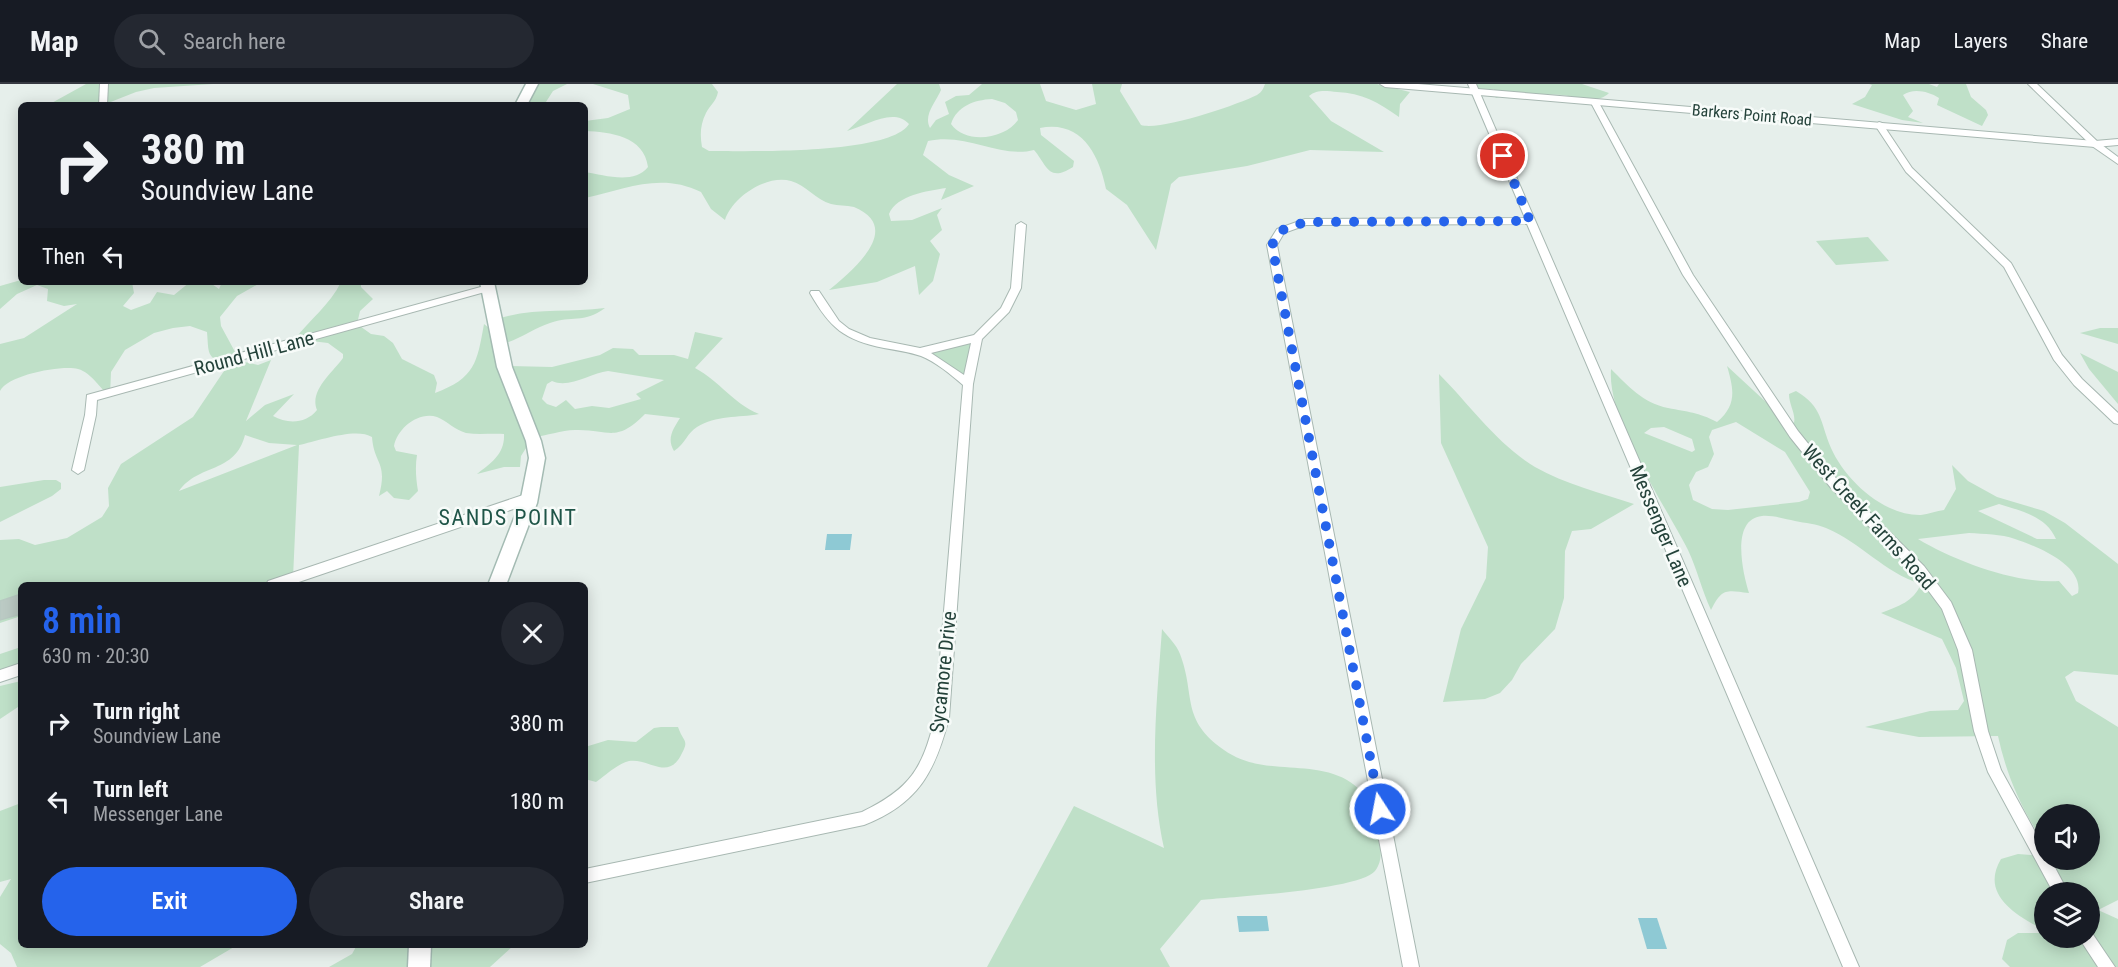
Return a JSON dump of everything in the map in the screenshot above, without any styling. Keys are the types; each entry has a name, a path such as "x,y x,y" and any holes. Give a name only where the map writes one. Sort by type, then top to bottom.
{"main road":[{"path":"523,102 532,84"},
{"path":"487,285 501,356 514,396 534,441 536,469 529,498 498,582"},
{"path":"419,967 420,948"}],"street":[{"path":"102,102 104,84"},
{"name":"Barkers Point Road","path":"1385,84 1474,88 1594,101 2095,144 2118,142"},
{"path":"2032,84 2095,144 2118,161"},
{"name":"Messenger Lane","path":"1474,88 1851,967"},
{"name":"West Creek Farms Road","path":"1594,101 1688,275 1794,434 1835,485 1920,570 1947,606 1965,650 1981,731 1995,772 2056,882"},
{"path":"1879,125 1909,171 2008,265 2058,357 2078,382 2118,420"},
{"path":"1411,967 1272,245 1280,231 1305,222 1530,221"},
{"path":"919,352 977,338 997,320 1012,298 1018,273 1021,225"},
{"name":"Round Hill Lane","path":"78,470 80,452 91,415 91,398 487,285"},
{"path":"815,293 827,316 844,332 869,343 919,352 946,366 968,384"},
{"name":"Sycamore Drive","path":"588,875 864,818 884,809 905,794 919,779 933,755 942,718 968,384 977,338"},
{"path":"282,582 529,498"},
{"path":"0,676 18,670"},
{"path":"2094,948 2107,967"}],"green space":[{"path":"86,84 213,84 154,88 111,102 53,102"},
{"path":"538,84 567,84 553,91 546,102 528,102"},
{"path":"593,84 712,84 718,92 703,122 702,147 709,151 784,151 847,146 875,141 896,134 909,124 895,117 879,119 847,131 897,84 939,84 941,90 928,118 930,128 936,120 949,114 945,102 956,96 969,95 982,84 1040,84 1046,101 1076,110 1096,104 1092,84 1122,84 1120,91 1141,125 1151,126 1181,121 1233,105 1257,95 1265,84 1377,84 1410,92 1400,104 1399,117 1362,96 1326,91 1312,94 1309,96 1331,121 1384,152 1310,150 1247,166 1179,177 1171,184 1156,250 1127,205 1106,189 1093,152 1086,142 1067,129 1040,128 1041,135 1074,161 1073,167 1058,173 1049,170 1034,150 1009,151 956,140 928,141 923,155 949,175 974,186 941,200 946,188 913,195 899,202 889,214 891,221 912,220 942,208 937,215 942,230 930,241 940,254 933,281 919,295 915,266 877,282 829,290 869,250 874,238 875,226 868,216 854,207 826,202 791,181 772,181 752,189 735,203 725,220 711,209 701,192 672,183 643,184 588,197 588,172 627,177 642,173 648,167 640,148 633,142 615,135 588,131 588,121 608,118 630,109 628,95","holes":["992,99 1005,103 1016,112 1018,120 1012,126 1004,132 985,137 966,135 951,124 962,108 979,101"]},
{"path":"1472,84 1582,84 1609,93 1599,99 1548,94 1496,98 1493,94 1494,89 1476,92"},
{"path":"1869,84 1929,84 1937,87 1939,84 1966,84 1971,97 1986,110 1988,115 1982,126 1937,105 1939,98 1916,91 1903,95 1913,111 1908,117 1923,123 1902,120 1852,104 1865,97 1872,85"},
{"path":"1868,237 1889,261 1836,265 1816,241"},
{"path":"18,281 18,285 37,285 17,294 0,309 0,286"},
{"path":"37,285 133,285 134,293 123,306 131,310 150,303 157,292 174,295 186,285 213,285 219,289 221,285 257,285 237,296 220,317 221,326 240,361 258,365 271,360 246,421 265,405 294,394 273,416 296,421 313,415 317,410 315,403 319,389 343,358 343,354 328,343 295,339 331,298 339,285 361,285 373,299 360,311 357,324 371,334 384,336 393,343 402,359 434,375 437,383 435,393 459,381 472,368 484,324 490,329 494,320 522,313 605,308 584,318 550,323 506,343 510,366 552,367 600,355 613,348 633,349 639,355 674,355 688,359 695,332 723,338 695,368 712,379 741,404 759,414 704,423 694,429 674,451 671,437 680,418 645,414 619,432 570,430 533,437 521,456 520,467 504,467 477,474 500,453 504,434 466,433 437,417 423,417 410,423 399,433 394,446 396,451 417,455 418,491 409,500 394,498 387,491 379,496 382,476 372,437 357,433 347,434 299,445 293,578 282,582 18,582 18,617 0,623 0,540 19,539 35,545 67,538 102,517 109,506 108,488 121,464 193,417 226,368 210,353 207,332 190,326 154,333 125,350 111,372 110,396 83,371 70,368 36,372 13,380 0,391 0,344 24,338 77,304 64,306 47,301 48,289","holes":["608,371 664,380 636,394 641,399 609,408 592,406 575,409 566,400 556,407 547,404 542,399 547,384 552,381 573,382 601,372","245,435 269,443 297,445 179,491 196,476 233,456"]},
{"path":"2100,328 2118,328 2118,344 2080,333"},
{"path":"971,343 965,376 930,353"},
{"path":"2080,353 2118,372 2118,404 2089,369"},
{"path":"1727,366 1767,403 1794,423 1789,394 1796,391 1805,397 1816,409 1831,448 1846,472 1867,494 1893,509 1907,514 1921,515 1944,510 1956,489 1952,465 1968,481 1997,497 2044,511 2065,523 2118,564 2118,675 2074,671 2065,677 2076,701 2118,727 2118,900 2100,909 2100,882 2034,882 2034,925 2022,918 2004,902 1995,883 1996,871 2001,859 2018,854 2034,855 2034,870 2100,870 2100,804 2034,804 2034,826 2016,792 2005,764 1998,736 1919,737 1865,727 1930,711 1958,710 1964,701 1956,668 1942,639 1881,613 1910,599 1921,584 1895,572 1851,541 1826,528 1778,517 1762,516 1752,519 1742,537 1742,561 1749,593 1726,592 1718,598 1711,610 1688,550 1627,437 1612,390 1611,369 1636,393 1659,406 1698,414 1717,422 1731,403 1732,390","holes":["1736,422 1785,452 1810,492 1808,499 1728,510 1712,509 1693,500 1689,485 1696,472 1708,467 1714,454 1709,437 1712,430","1664,427 1692,439 1695,450 1692,452 1644,433 1651,428","1999,504 2024,512 2039,520 2052,531 2056,539 2037,539 1978,511","1969,533 2015,539 2035,546 2057,558 2074,574 2078,583 2078,593 2072,596 2059,581 2024,579 1967,563 1918,539"]},
{"path":"1439,374 1496,436 1521,458 1571,483 1634,504 1591,529 1572,531 1565,551 1564,598 1555,629 1521,664 1512,680 1500,693 1485,699 1443,702 1461,629 1486,578 1488,547 1441,443"},
{"path":"56,480 61,483 61,489 52,496 0,522 0,487"},
{"path":"1162,629 1179,651 1195,717 1210,739 1224,750 1254,763 1317,770 1347,780 1354,785 1368,802 1375,817 1381,853 1378,866 1375,871 1364,878 1321,888 1201,900 1160,949 1170,967 987,967 1074,806 1164,848 1156,794 1155,766 1156,711"},
{"path":"18,648 18,670 0,676 0,654"},
{"path":"18,682 18,707 0,719 0,686"},
{"path":"678,727 685,747 675,764 663,768 643,762 629,761 616,767 596,782 588,780 588,746 608,740 636,742 654,728"},
{"path":"18,804 18,948 232,948 200,967 17,967 11,953 0,944 0,897 11,879 0,882 0,811"},
{"path":"2100,911 2118,919 2118,967 2010,967 2002,959 2007,940 2018,933 2034,933 2034,948 2100,948"},
{"path":"355,948 415,948 410,967 329,967 352,954"},
{"path":"428,948 511,948 490,967 428,967"}],"water":[{"path":"827,534 852,534 850,550 825,550"},
{"path":"1237,916 1267,916 1269,931 1239,932"},
{"path":"1638,918 1657,918 1667,949 1647,949"}],"building":[{"path":"18,595 18,615 0,620 0,601"}],"district":[{"name":"SANDS POINT","path":"508,517"}],"route":[{"path":"1380,809 1272,245 1280,231 1291,225 1322,220 1530,221 1503,156"}]}
